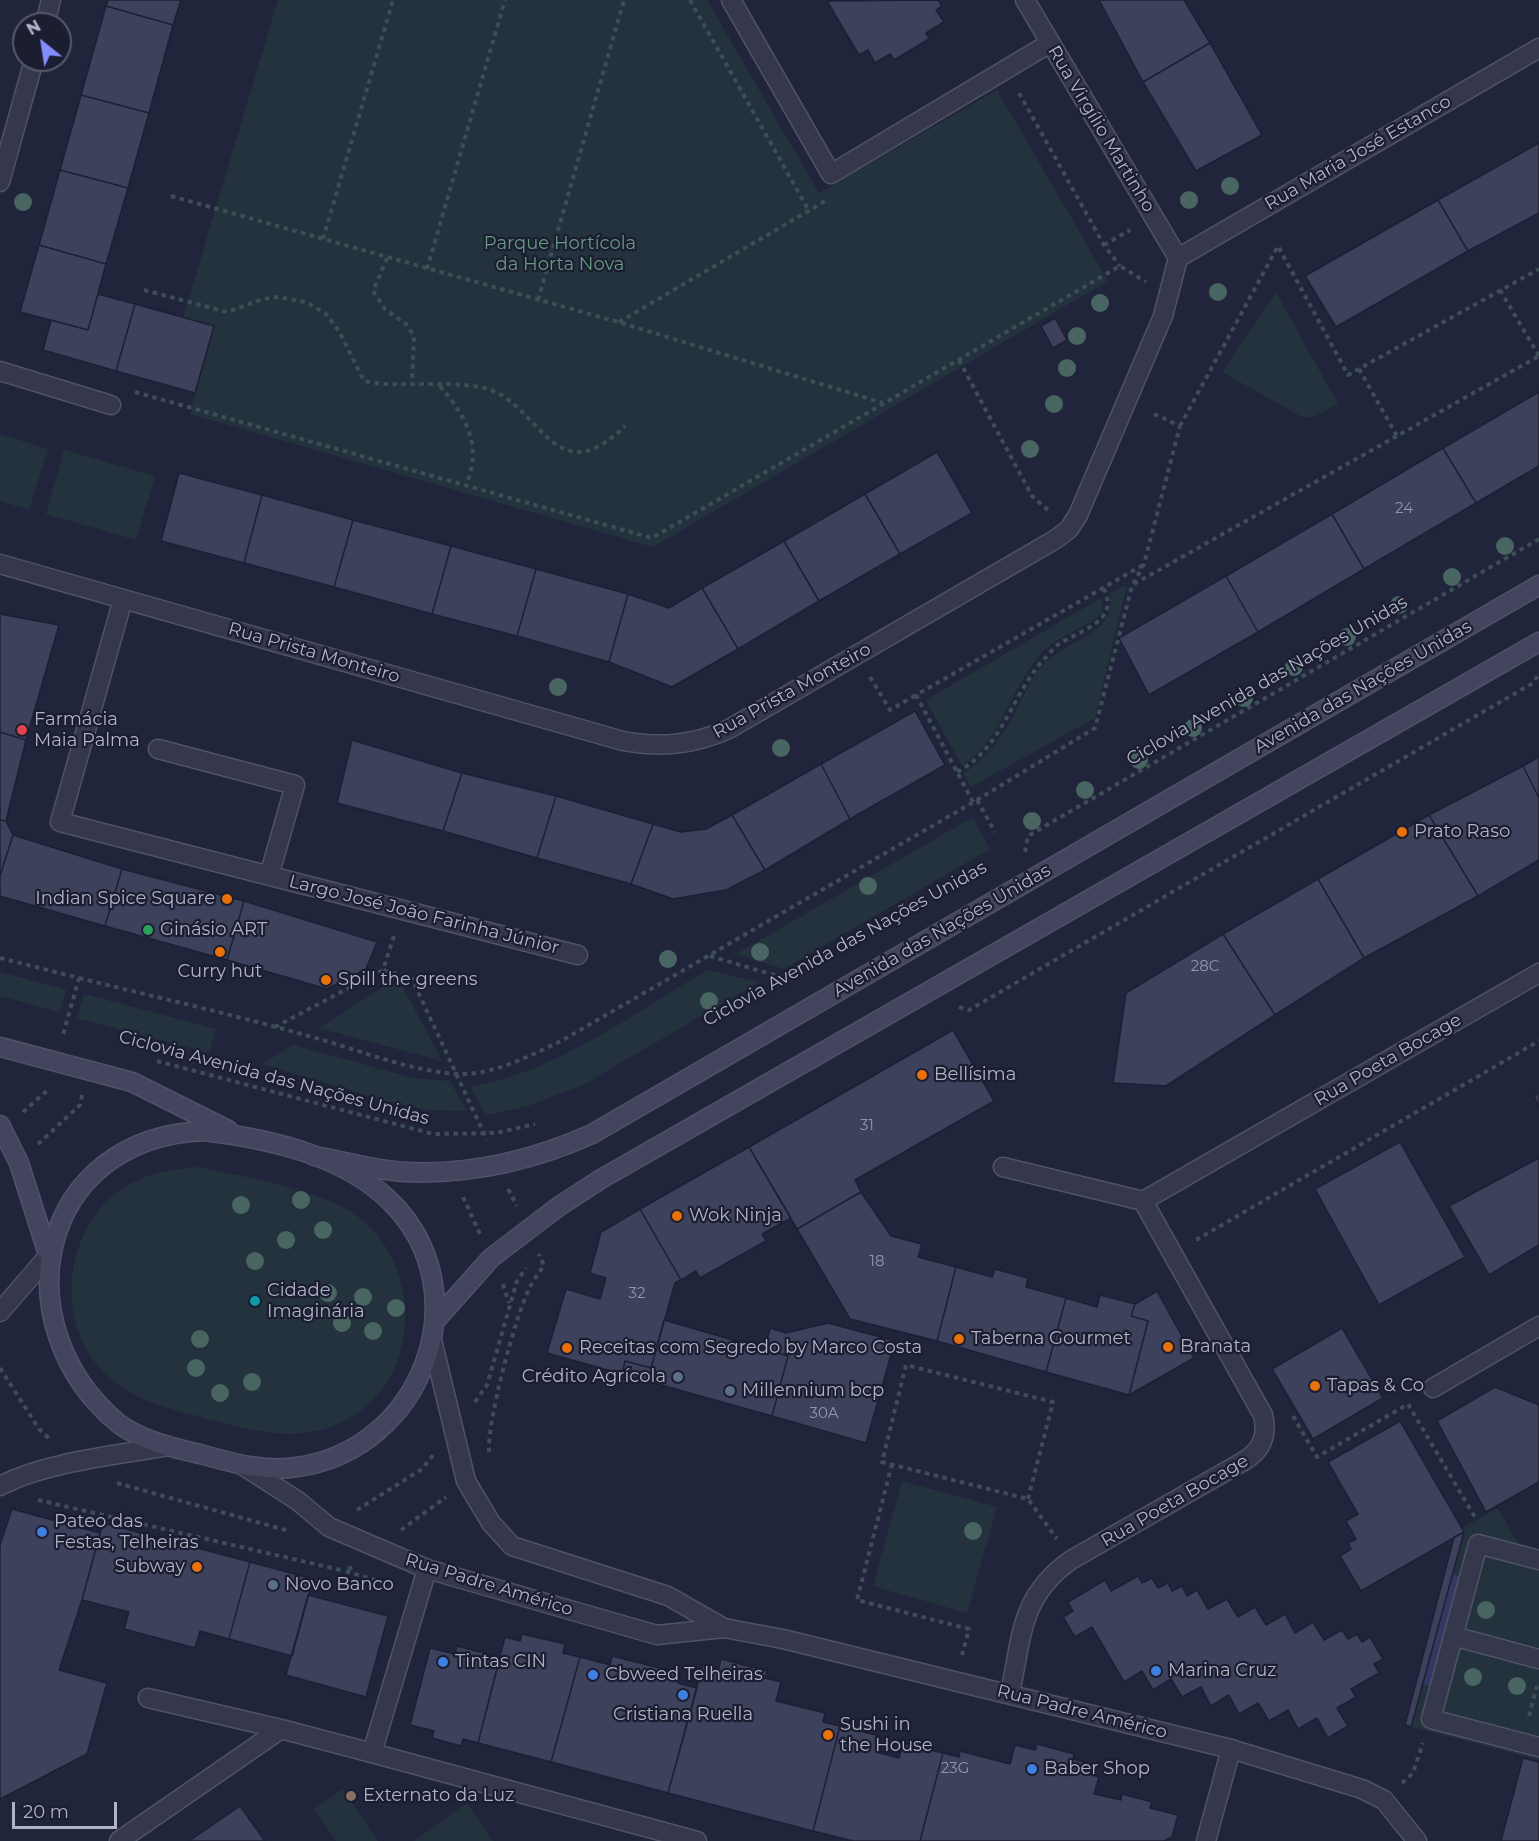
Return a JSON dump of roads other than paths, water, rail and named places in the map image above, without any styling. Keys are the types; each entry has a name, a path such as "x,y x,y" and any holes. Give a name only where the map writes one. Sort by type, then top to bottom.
{"main road":[{"name":"Avenida das Nações Unidas","path":"314,1156 404,1172 449,1169 521,1160 554,1151 592,1134 1539,585"},
{"path":"435,1321 491,1258 601,1179 1539,642"},
{"path":"0,1047 132,1082 238,1135"},
{"path":"2,1127 19,1162 45,1256"},
{"path":"205,1131 238,1135 314,1156 343,1167 370,1184 392,1204 411,1227 423,1249 431,1273 435,1321 422,1376 401,1410 357,1445 330,1458 298,1467 270,1468 242,1465 169,1446 122,1426 77,1386 59,1362 47,1331 42,1308 41,1285 45,1256 64,1206 100,1164 151,1139 178,1132 205,1131"}],"street":[{"path":"731,0 831,174 1050,44"},
{"name":"Rua Virgílio Martinho","path":"1025,0 1178,258"},
{"name":"Rua Maria José Estanco","path":"1178,258 1539,48"},
{"path":"0,182 31,72"},
{"name":"Rua Prista Monteiro","path":"0,564 622,741 659,746 695,742 720,733 858,655 1056,539 1069,529 1078,515 1169,297 1178,258"},
{"path":"0,371 111,405"},
{"name":"Largo José João Farinha Júnior","path":"123,599 60,822 578,955"},
{"name":"Largo José João Farinha Júnior","path":"158,749 295,785 269,876"},
{"name":"Rua Poeta Bocage","path":"1010,1694 1032,1600 1050,1575 1071,1560 1244,1461 1260,1448 1264,1439 1263,1415 1143,1201 1539,972"},
{"path":"1003,1167 1143,1201"},
{"path":"0,1312 45,1256"},
{"path":"1433,1388 1539,1326"},
{"name":"Rua Padre Américo","path":"432,1340 466,1481 491,1523 512,1546 668,1596 724,1628"},
{"path":"7,1482 77,1463 169,1446"},
{"name":"Rua Padre Américo","path":"242,1465 298,1501 329,1527 428,1569 657,1635 724,1628 846,1652 1231,1749 1362,1789 1384,1800 1417,1841"},
{"path":"1531,1745 1431,1719 1478,1544 1539,1560"},
{"path":"372,1753 428,1569"},
{"path":"1453,1636 1539,1659"},
{"path":"148,1698 281,1729 697,1841"},
{"path":"119,1841 281,1729"},
{"path":"1206,1841 1231,1749"}],"water":[{"path":"1452,1574 1461,1577 1431,1686 1423,1684"}],"place":[{"name":"Farmácia Maia Palma","path":"22,730"},
{"name":"Prato Raso","path":"1402,832"},
{"name":"Indian Spice Square","path":"227,899"},
{"name":"Ginásio ART","path":"148,930"},
{"name":"Curry hut","path":"220,952"},
{"name":"Spill the greens","path":"326,980"},
{"name":"Bellísima","path":"922,1075"},
{"name":"Wok Ninja","path":"677,1216"},
{"name":"Cidade Imaginária","path":"255,1301"},
{"name":"Taberna Gourmet","path":"959,1339"},
{"name":"Branata","path":"1168,1347"},
{"name":"Receitas com Segredo by Marco Costa","path":"567,1348"},
{"name":"Crédito Agrícola","path":"678,1377"},
{"name":"Tapas & Co","path":"1315,1386"},
{"name":"Millennium bcp","path":"730,1391"},
{"name":"Pateo das Festas, Telheiras","path":"42,1532"},
{"name":"Subway","path":"197,1567"},
{"name":"Novo Banco","path":"273,1585"},
{"name":"Tintas CIN","path":"443,1662"},
{"name":"Marina Cruz","path":"1156,1671"},
{"name":"Cbweed Telheiras","path":"593,1675"},
{"name":"Cristiana Ruella","path":"683,1695"},
{"name":"Sushi in the House","path":"828,1735"},
{"name":"Baber Shop","path":"1032,1769"},
{"name":"Externato da Luz","path":"351,1796"}],"park label":[{"name":"Parque Hortícola da Horta Nova","path":"560,254"}]}
